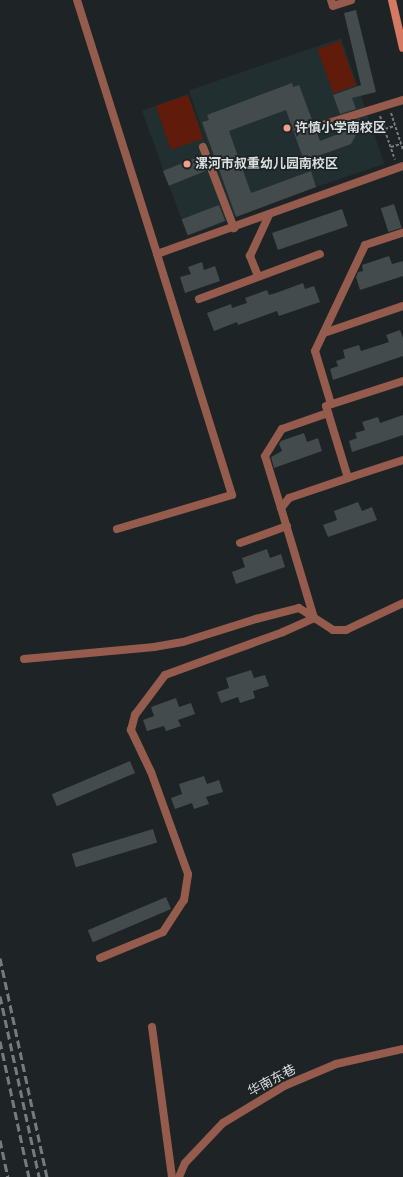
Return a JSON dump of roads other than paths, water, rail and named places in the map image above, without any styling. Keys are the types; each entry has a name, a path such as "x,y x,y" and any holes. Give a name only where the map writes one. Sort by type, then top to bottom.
{"main road":[{"path":"392,0 403,48"}],"street":[{"path":"77,0 232,495 117,529"},
{"path":"331,0 333,6 351,0"},
{"path":"325,124 403,100"},
{"path":"204,147 234,228"},
{"path":"157,254 234,228 401,167"},
{"path":"258,276 250,256 269,215"},
{"path":"331,404 315,351 364,245 403,233"},
{"path":"199,300 258,276 320,254"},
{"path":"324,333 403,306"},
{"path":"348,478 326,406 403,381"},
{"path":"314,618 265,456 282,429 328,412"},
{"path":"281,508 289,498 403,460"},
{"path":"240,543 287,526"},
{"path":"24,659 154,647 183,642 256,619 299,608 333,630 346,630 403,603"},
{"path":"100,958 163,932 184,900 188,874 151,772 131,730 135,715 165,676 283,632 314,618"},
{"path":"152,1028 172,1177"},
{"name":"华南东巷","path":"179,1177 185,1163 223,1123 284,1086 336,1064 403,1049"}],"railway":[{"path":"0,958 47,1177"},
{"path":"0,996 39,1177"},
{"path":"0,1041 29,1177"},
{"path":"0,1140 8,1177"}],"place":[{"name":"许慎小学南校区","path":"287,128"},
{"name":"漯河市叔重幼儿园南校区","path":"187,164"}]}
